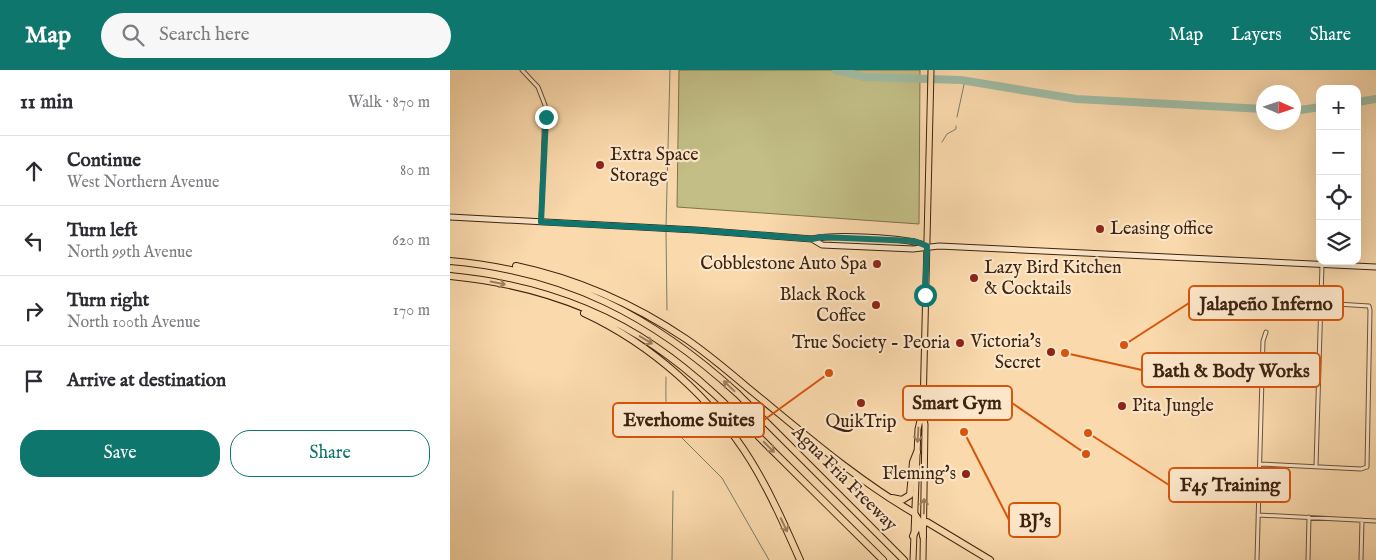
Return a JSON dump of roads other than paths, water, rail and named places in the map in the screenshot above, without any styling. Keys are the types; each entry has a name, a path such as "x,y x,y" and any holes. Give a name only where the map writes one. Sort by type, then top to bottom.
{"highway":[{"name":"Agua Fria Freeway","path":"450,261 490,265 564,284 612,304 658,330 698,359 738,394 902,558"},
{"path":"490,265 513,265 556,276 609,296 649,316 714,359 843,465 914,513 922,523 924,536"},
{"name":"Agua Fria Freeway","path":"450,276 508,284 572,303 638,336 693,374 712,390 883,560"},
{"path":"572,303 649,352 682,379 709,407 732,435 758,473 800,560"},
{"path":"890,497 902,500 910,495 913,462 917,452"},
{"path":"914,536 922,523"},
{"path":"922,523 936,527 990,560"}],"main road":[{"path":"913,560 918,429 922,409 931,70"},
{"path":"450,217 676,228 812,239 822,237 886,239 914,241 927,246"},
{"path":"812,239 822,245 913,249 927,246 1316,265"},
{"path":"1322,265 1376,267"},
{"path":"922,409 925,425 922,523"},
{"path":"923,560 924,536"}],"street":[{"path":"522,70 538,87 545,105 541,222"},
{"path":"1316,466 1322,265"},
{"path":"1260,464 1367,467 1368,306 1321,303"},
{"path":"1257,560 1263,360 1266,332"},
{"path":"1263,360 1319,361"},
{"path":"1258,515 1376,521"},
{"path":"1308,560 1309,517"},
{"path":"1361,560 1362,520"}],"waterway":[{"path":"666,227 670,70"},
{"path":"836,70 864,77 961,80 1076,99 1256,109"},
{"path":"957,117 965,80"},
{"path":"1361,101 1376,99"},
{"path":"1301,110 1316,108"},
{"path":"942,142 947,134 956,129 956,126"},
{"path":"666,231 667,310"},
{"path":"666,377 667,412 671,425 722,478 769,560"},
{"path":"672,560 673,491"}],"place":[{"name":"Extra Space Storage","path":"600,165"},
{"name":"Leasing office","path":"1100,229"},
{"name":"Cobblestone Auto Spa","path":"877,264"},
{"name":"Lazy Bird Kitchen & Cocktails","path":"974,278"},
{"name":"Black Rock Coffee","path":"876,305"},
{"name":"True Society - Peoria","path":"960,343"},
{"name":"Jalapeño Inferno","path":"1124,345"},
{"name":"Victoria's Secret","path":"1051,352"},
{"name":"Bath & Body Works","path":"1065,353"},
{"name":"Everhome Suites","path":"829,373"},
{"name":"QuikTrip","path":"861,403"},
{"name":"Pita Jungle","path":"1122,406"},
{"name":"BJ's","path":"964,432"},
{"name":"F45 Training","path":"1088,433"},
{"name":"Smart Gym","path":"1086,454"},
{"name":"Fleming's","path":"966,474"}]}
